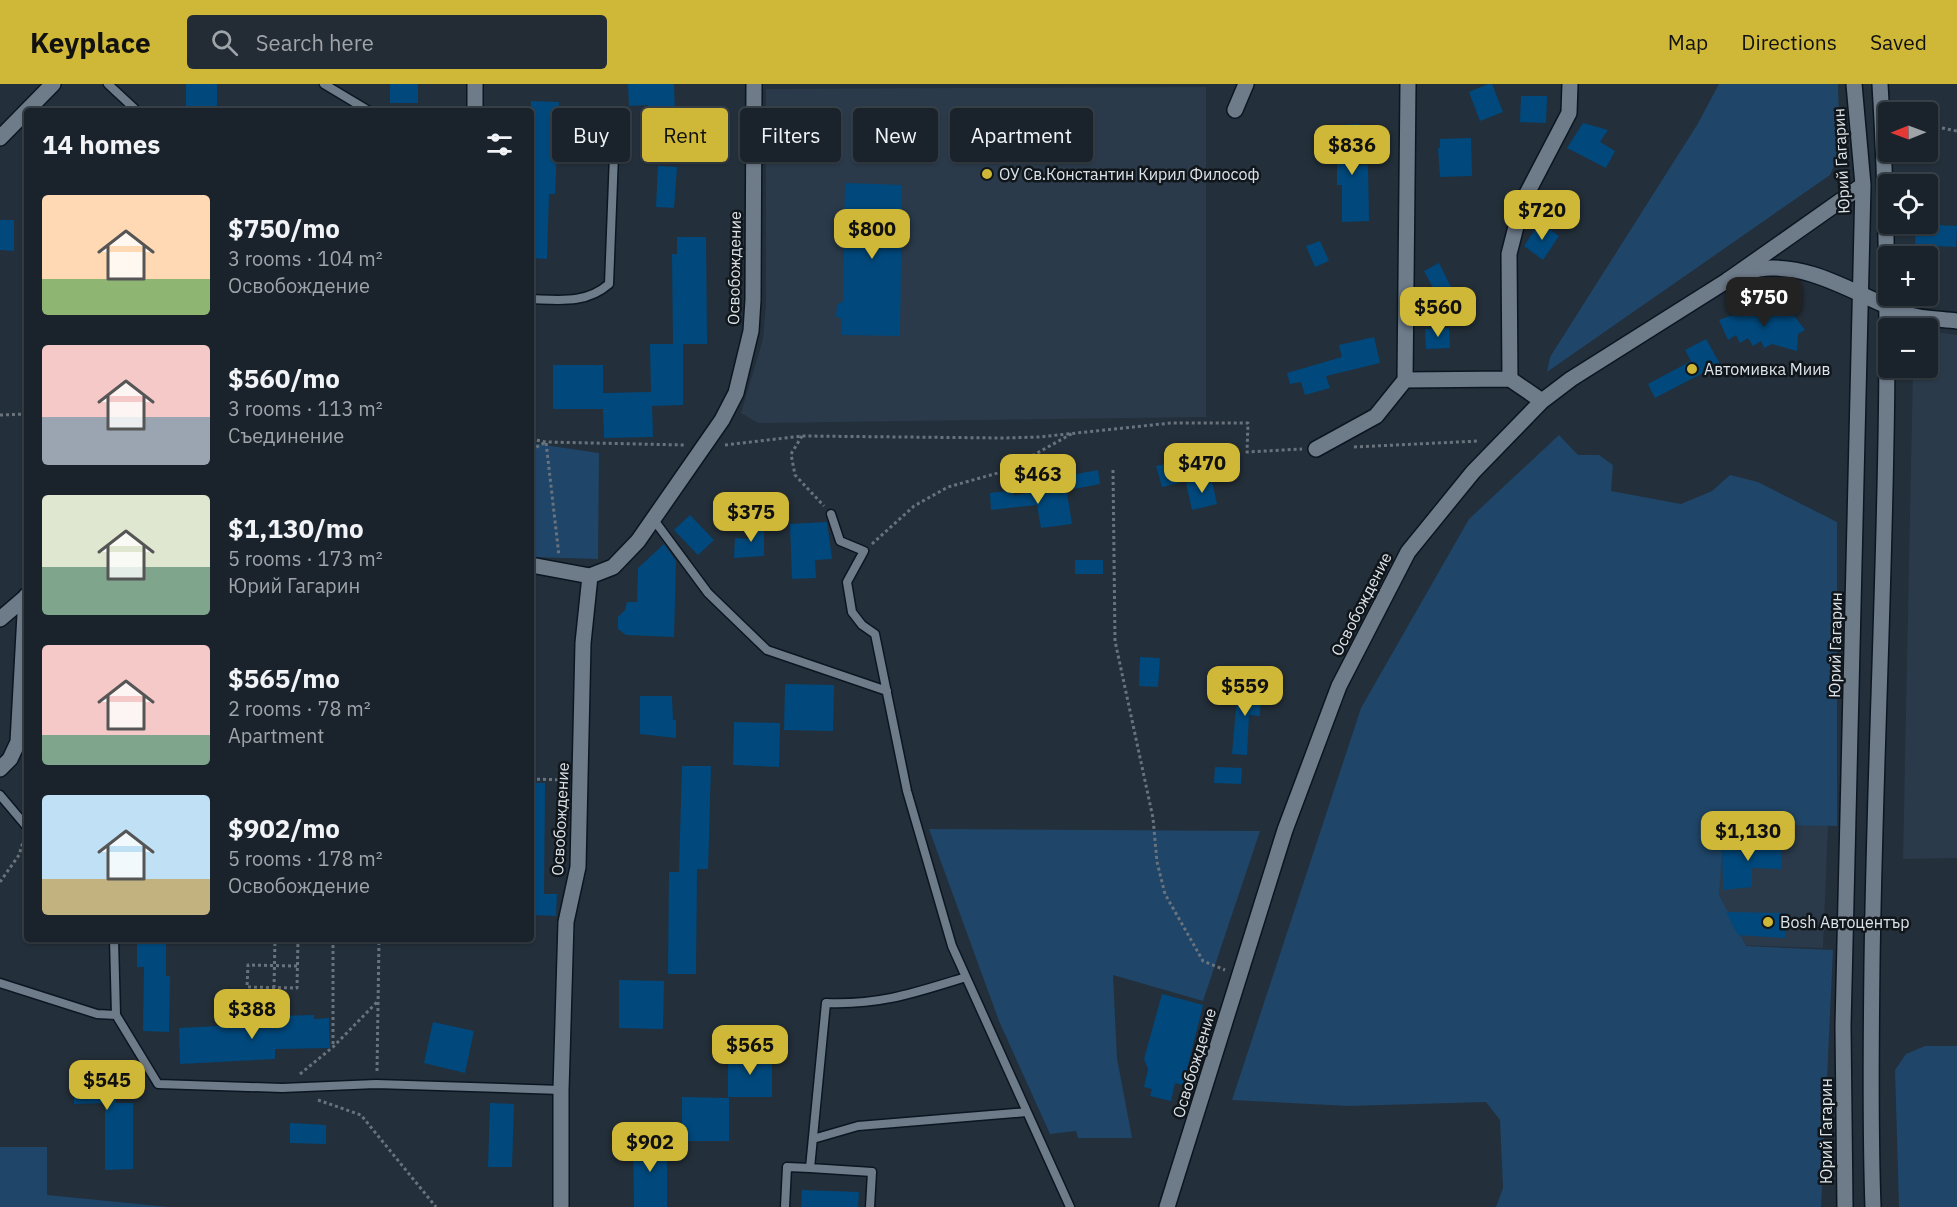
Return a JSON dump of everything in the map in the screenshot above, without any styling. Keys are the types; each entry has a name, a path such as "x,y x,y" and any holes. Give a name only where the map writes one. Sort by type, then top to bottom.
{"street":[{"path":"33,108 53,84"},
{"path":"475,84 475,108"},
{"name":"Освобождение","path":"561,1207 561,1090 566,922 578,867 583,643 590,576 613,567 654,520 704,446 736,393 751,331 754,84"},
{"path":"1235,110 1246,84"},
{"path":"1316,449 1376,416 1405,380 1408,84"},
{"path":"1510,379 1509,255 1522,203 1569,113 1570,84"},
{"name":"Юрий Гагарин","path":"1845,1207 1843,1026 1863,185 1854,84"},
{"path":"1873,1207 1870,1148 1874,844 1888,307 1880,84"},
{"path":"0,138 24,116"},
{"path":"1728,280 1863,185"},
{"name":"Освобождение","path":"1167,1207 1285,830 1339,686 1408,552 1473,472 1542,401 1571,379 1728,280 1756,269 1776,268 1809,274 1862,293 1888,307 1910,315 1957,321"},
{"path":"1405,380 1510,379 1542,401"},
{"path":"534,565 590,576"},
{"path":"0,619 24,599"},
{"path":"0,769 10,759 18,742 24,645"}],"lane":[{"path":"108,84 134,108"},
{"path":"324,84 364,108"},
{"path":"534,299 560,300 595,296 609,284 614,162"},
{"path":"831,514 840,541 864,551 847,582 852,612 862,625 875,634 907,791 952,946 1070,1207"},
{"path":"654,520 708,593 767,650 887,691"},
{"path":"0,795 24,825"},
{"path":"114,942 116,1015 158,1084 282,1088 376,1084 561,1090"},
{"path":"810,1168 826,1003 862,1004 896,998 966,977"},
{"path":"0,983 97,1014 116,1015"},
{"path":"813,1139 858,1126 1027,1112"},
{"path":"785,1207 787,1167 872,1172 870,1207"}],"path":[{"path":"1942,128 1957,131"},
{"path":"0,415 24,414"},
{"path":"534,440 546,442 704,446 802,436 1039,437 1172,423 1248,423 1247,452 1316,449"},
{"path":"864,551 914,506 948,487 1005,471 1075,432"},
{"path":"802,436 791,453 795,475 831,514"},
{"path":"1351,447 1505,440"},
{"path":"534,448 546,442"},
{"path":"546,442 561,569"},
{"path":"1113,470 1114,641 1154,818 1157,862 1166,894 1203,961 1239,976"},
{"path":"534,779 580,781"},
{"path":"0,882 19,855 24,839"},
{"path":"274,988 275,942"},
{"path":"297,966 248,965 247,987 297,988 298,942"},
{"path":"333,942 333,1047"},
{"path":"376,1084 379,942"},
{"path":"282,1088 333,1047 378,1000"},
{"path":"316,1100 361,1115 436,1207"}],"shaded area":[{"path":"1719,84 1838,84 1840,153 1830,175 1547,372 1550,357 1697,125"},
{"name":"ОУ Св.Константин Кирил Философ","path":"1206,87 1206,417 758,423 741,413 763,339 766,304 766,162 841,162 841,108 766,108 766,89"},
{"path":"1938,332 1957,335 1957,858 1903,859 1913,378 1938,378"},
{"path":"1559,435 1578,455 1599,455 1613,465 1611,491 1681,504 1712,491 1730,475 1758,482 1837,522 1837,826 1724,824 1719,895 1746,946 1833,950 1821,1207 1496,1207 1503,1188 1500,1120 1486,1102 1349,1106 1232,1100 1361,708 1469,519"},
{"path":"534,443 599,453 598,559 534,557"},
{"path":"1714,823 1828,825 1823,948 1736,945 1710,893"},
{"path":"929,829 1260,831 1203,1001 1113,975 1117,1058 1132,1138 1078,1138 1076,1131 1050,1134 999,1021"},
{"path":"1925,1046 1957,1046 1957,1207 1899,1207 1895,1070 1906,1054"},
{"path":"0,1147 47,1147 47,1195 169,1207 0,1207"}],"building":[{"path":"186,84 217,84 217,108 186,108"},
{"path":"390,84 418,84 418,103 390,103"},
{"path":"628,84 674,84 675,108 648,108 648,105 629,106"},
{"path":"1492,84 1503,112 1480,121 1469,92"},
{"path":"1521,96 1547,96 1546,123 1520,122"},
{"path":"531,101 559,102 559,108 552,108 552,162 556,162 555,194 549,194 547,259 534,258 534,108 531,108"},
{"path":"1583,123 1608,130 1600,142 1615,151 1606,168 1567,148"},
{"path":"1359,124 1360,165 1368,165 1369,221 1342,222 1342,185 1337,185 1337,135 1342,135 1342,125"},
{"path":"1471,138 1472,176 1440,177 1438,148 1440,148 1440,139"},
{"path":"658,166 677,167 674,208 656,207"},
{"path":"845,183 902,185 900,336 842,335 842,318 836,317 837,305 843,301"},
{"path":"0,220 14,220 14,251 0,250"},
{"path":"1540,222 1559,236 1543,260 1524,246"},
{"path":"1938,225 1957,226 1956,247 1915,245 1916,234 1938,234"},
{"path":"677,237 706,237 707,344 673,344 672,254 677,254"},
{"path":"1320,241 1329,261 1315,267 1306,246"},
{"path":"1439,263 1452,289 1438,297 1424,271"},
{"path":"1753,308 1755,313 1781,311 1792,313 1805,330 1798,334 1797,351 1772,344 1764,348 1761,341 1753,346 1748,338 1740,343 1736,335 1728,340 1719,320"},
{"path":"1449,328 1450,348 1426,349 1425,329"},
{"path":"1374,337 1380,363 1326,376 1330,388 1305,395 1301,382 1290,384 1287,373 1342,357 1339,345"},
{"name":"Автомивка Миив","path":"1706,339 1720,364 1655,398 1648,384 1691,361 1685,350"},
{"path":"650,344 683,344 683,405 652,406 653,437 604,438 603,409 553,409 553,365 603,365 603,393 651,392"},
{"path":"1182,460 1187,481 1162,487 1156,466"},
{"path":"1098,470 1100,484 1074,489 1071,475"},
{"path":"1211,477 1217,504 1192,510 1186,483"},
{"path":"1066,487 1072,524 1041,528 1037,505 991,510 990,493 1014,490 1014,495"},
{"path":"690,515 714,540 698,555 674,530"},
{"path":"751,522 764,522 764,556 734,558 735,538 750,539"},
{"path":"827,522 832,559 815,560 816,578 792,579 790,524"},
{"path":"664,544 676,561 674,637 626,635 618,629 618,617 625,610 627,602 637,602 638,568"},
{"path":"1075,560 1103,560 1103,574 1075,574"},
{"path":"1140,657 1160,658 1158,687 1139,686"},
{"path":"785,684 834,685 833,731 784,730"},
{"path":"1238,687 1261,689 1260,716 1249,715 1247,755 1232,754"},
{"path":"640,696 672,696 676,738 640,734"},
{"path":"734,722 780,723 779,767 733,765"},
{"path":"682,766 711,766 708,869 697,869 696,974 668,974 669,872 679,872"},
{"path":"1215,767 1242,768 1241,784 1214,783"},
{"path":"534,783 545,783 544,894 557,894 556,916 534,915"},
{"path":"1722,841 1782,843 1781,869 1752,868 1752,887 1723,890"},
{"path":"1726,912 1785,913 1786,938 1738,935"},
{"path":"137,942 166,942 166,976 170,976 169,1032 143,1031 144,967 137,967"},
{"path":"619,980 664,981 663,1029 619,1028"},
{"path":"1162,994 1203,1005 1183,1085 1175,1083 1171,1101 1150,1096 1152,1089 1144,1087 1148,1069 1144,1059"},
{"path":"314,1015 314,1019 329,1018 330,1048 275,1049 275,1059 180,1064 179,1028 274,1023 274,1016"},
{"path":"433,1022 474,1031 465,1073 424,1063"},
{"path":"728,1054 772,1054 772,1097 728,1097"},
{"path":"115,1063 116,1103 133,1103 133,1169 105,1170 105,1103 74,1104 73,1064"},
{"path":"682,1097 729,1098 729,1141 682,1141"},
{"path":"490,1103 514,1104 512,1167 488,1167"},
{"path":"290,1123 326,1125 326,1144 290,1143"},
{"path":"667,1138 667,1207 634,1207 633,1139"},
{"path":"802,1190 859,1192 858,1207 801,1207"}],"place":[{"name":"ОУ Св.Константин Кирил Философ","path":"987,174"},
{"name":"Автомивка Миив","path":"1692,369"},
{"name":"Bosh Автоцентър","path":"1768,922"}]}
